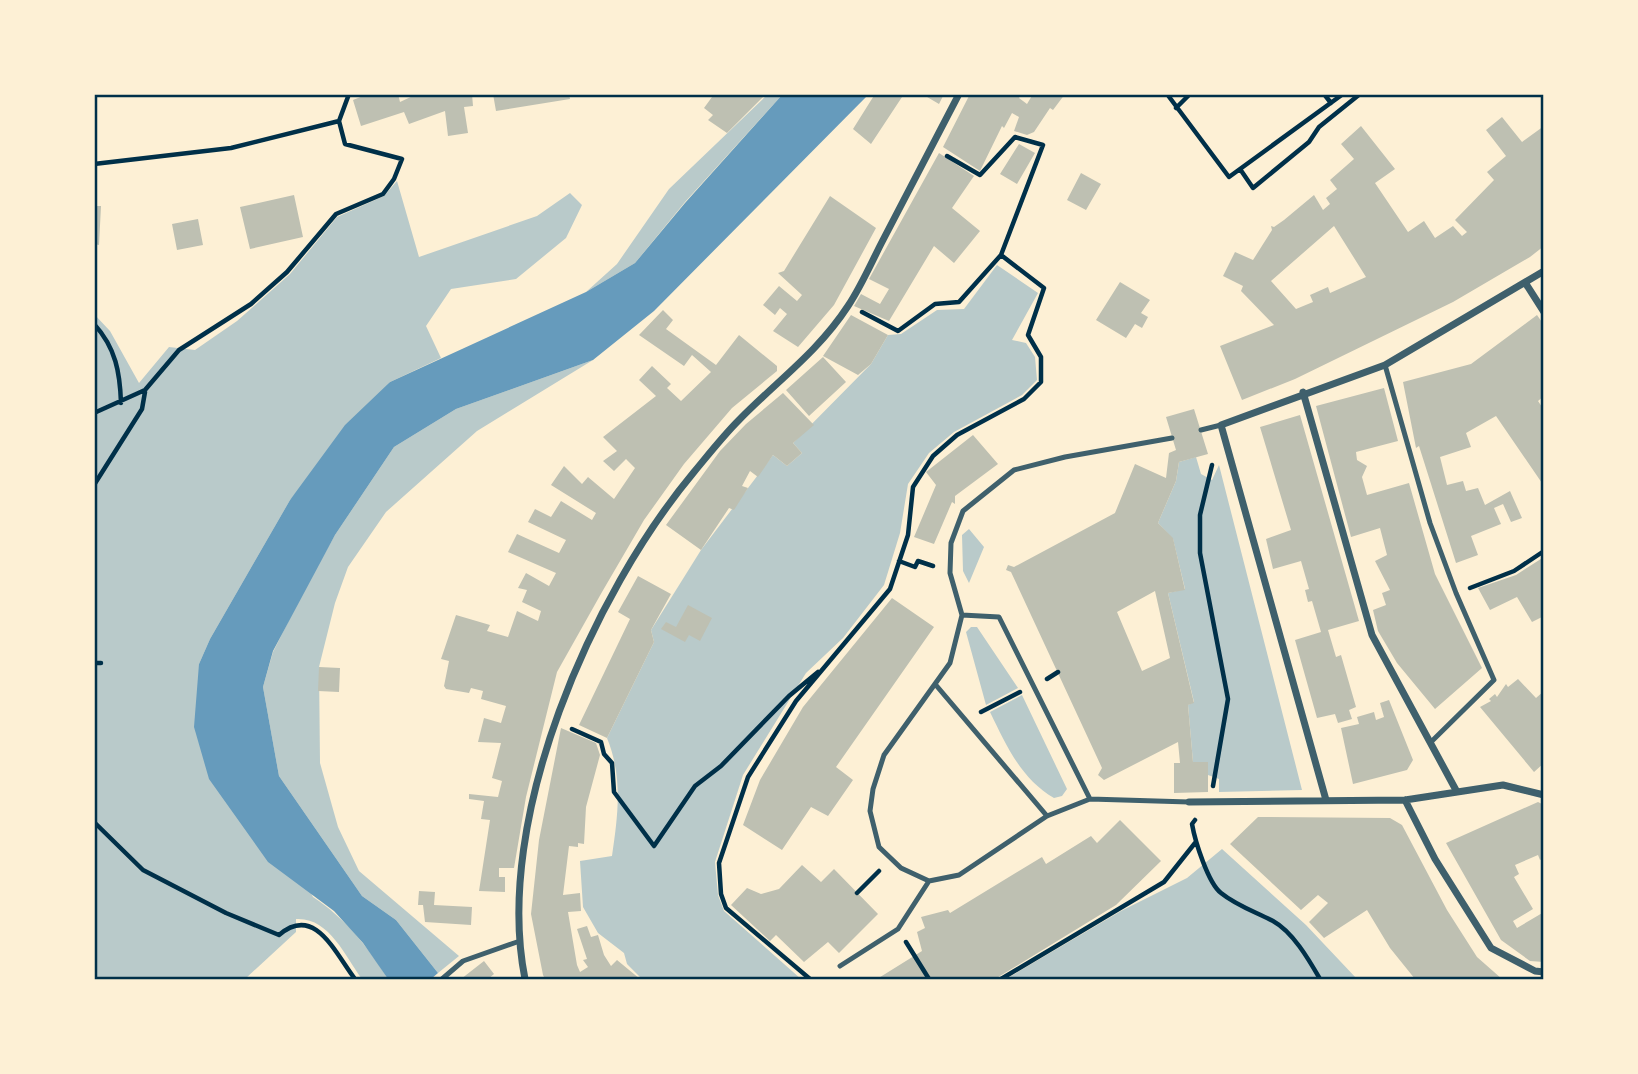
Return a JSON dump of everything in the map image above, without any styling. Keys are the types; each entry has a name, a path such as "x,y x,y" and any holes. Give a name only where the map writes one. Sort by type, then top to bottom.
{"street":[{"path":"525,979 517,942 521,874 534,792 555,722 608,600 655,525 692,474 740,419 800,365 849,305 958,94"},
{"path":"1326,800 1221,425 1385,365 1544,271"},
{"path":"1526,284 1544,312"},
{"path":"1303,393 1371,635 1457,792"},
{"path":"1189,802 1405,800 1503,785 1544,795"},
{"path":"1405,800 1435,859 1491,948 1535,971 1544,972"}],"lane":[{"path":"1385,365 1430,523 1456,593 1494,680 1431,742"},
{"path":"1200,430 1221,425"},
{"path":"1172,438 1065,457 1014,470 963,511 951,543 950,573 962,615 950,663 892,741 874,782 871,822 879,847 890,860 929,881 958,875 1047,816 1090,799 1189,802"},
{"path":"962,615 999,617 1090,799"},
{"path":"935,684 1047,816"},
{"path":"840,966 898,929 929,881"},
{"path":"442,979 463,961 517,942"}],"path":[{"path":"94,413 145,390 178,350 251,304 287,272 336,214 383,194 394,179 402,159 345,144 339,121 349,94"},
{"path":"1167,94 1229,177 1343,94"},
{"path":"1176,108 1190,94"},
{"path":"1324,94 1331,103"},
{"path":"1241,169 1253,188 1309,142 1319,127 1360,94"},
{"path":"94,164 231,148 339,121"},
{"path":"849,305 898,331 935,304 959,302 1001,255 1043,145 1015,137 980,174 931,146"},
{"path":"810,979 726,908 721,894 719,863 748,777 796,701 890,589 908,535 914,487 933,456 957,435 1024,399 1041,382 1041,356 1028,335 1044,288 1001,255"},
{"path":"94,324 105,336 120,369 121,403"},
{"path":"94,485 142,409 145,390"},
{"path":"1212,802 1214,769 1228,699 1200,553 1200,515 1213,463"},
{"path":"1456,593 1514,571 1544,551"},
{"path":"899,561 915,567 918,561 920,562"},
{"path":"555,722 601,742 604,754 612,763 614,792 654,845 695,786 721,766 789,696 822,670"},
{"path":"966,720 1033,685"},
{"path":"94,822 143,870 226,913 279,935 289,926 305,923 319,930 355,979"},
{"path":"1195,822 1192,824 1195,843 1218,891 1255,914 1275,922 1306,955 1320,979"},
{"path":"1001,979 1164,882 1195,843"},
{"path":"857,892 890,860"},
{"path":"898,929 929,979"}],"shaded area":[{"path":"767,95 782,95 685,202 635,263 586,292 617,264 669,189"},
{"path":"397,181 419,257 537,216 570,193 582,205 566,238 516,279 451,289 426,326 441,358 390,382 290,500 210,639 199,664 313,897 355,934 388,979 362,979 327,931 308,920 296,919 296,932 245,979 95,979 94,314 110,331 139,383 169,347 195,350 237,321 290,274 337,217 384,196"},
{"path":"997,265 1038,293 1012,340 1026,343 1035,357 1037,380 1022,395 954,432 929,453 908,484 900,533 884,585 843,638 806,673 743,775 715,862 718,895 724,911 801,979 642,979 627,964 624,953 598,933 583,907 580,861 612,856 617,782 607,738 654,642 651,630 701,550 773,455 787,466 802,453 793,443 871,364 888,335 901,334 937,310 964,309"},
{"path":"593,360 477,431 386,512 348,567 335,603 319,667 320,763 338,827 359,871 459,956 438,973 396,920 362,896 279,776 263,687 273,652 304,590 335,535 394,447 456,409"},
{"path":"1196,457 1201,474 1212,480 1219,465 1302,790 1219,792 1219,779 1208,775 1208,763 1193,762 1188,705 1194,702 1168,593 1185,589 1173,539 1158,523 1176,481 1179,462"},
{"path":"969,529 984,547 969,583 963,571 962,535"},
{"path":"971,627 977,627 1018,688 986,705 966,632"},
{"path":"1022,695 1067,789 1062,796 1054,798 1023,771 990,712"},
{"path":"1222,849 1306,925 1357,979 1006,979 1121,911 1187,878"}],"water":[{"path":"782,95 868,95 654,311 593,360 456,409 394,447 335,535 273,651 263,687 279,776 362,896 396,920 438,973 431,979 388,979 363,943 334,911 268,862 209,779 194,727 199,664 210,639 290,500 345,425 390,382 586,292 635,263"}],"building":[{"path":"368,94 398,94 400,102 417,94 472,94 473,106 464,107 468,133 448,136 445,111 409,124 404,112 361,126 353,100"},
{"path":"493,94 569,94 570,99 496,111"},
{"path":"708,94 766,94 727,133 708,120 713,115 704,108 712,97"},
{"path":"875,94 904,94 871,144 853,129"},
{"path":"922,94 944,94 939,104"},
{"path":"970,94 1021,94 1019,98 1027,104 1033,94 1065,94 1053,110 1050,108 1034,132 1027,135 1014,131 1019,117 1012,113 1004,128 1002,126 980,171 943,147"},
{"path":"1502,117 1522,142 1544,126 1544,246 1453,302 1295,379 1242,400 1220,346 1274,325 1241,291 1243,286 1223,276 1235,252 1253,260 1272,230 1271,226 1274,227 1284,220 1314,195 1323,210 1330,204 1326,198 1337,189 1330,180 1354,159 1341,144 1361,126 1395,169 1375,183 1408,232 1424,221 1435,238 1453,226 1462,236 1467,232 1455,220 1494,180 1487,172 1506,156 1486,130","holes":["1334,226 1366,277 1330,293 1328,287 1310,295 1313,302 1296,309 1271,281"]},
{"path":"1019,144 1035,153 1017,184 1000,174"},
{"path":"939,153 974,176 952,208 980,231 954,263 934,246 889,321 854,306 861,294 880,304 889,289 869,279"},
{"path":"1081,173 1101,184 1086,210 1067,200"},
{"path":"294,195 303,237 250,249 240,207"},
{"path":"830,196 876,228 834,305 798,347 773,331 787,314 780,308 775,315 763,305 779,286 797,301 802,295 778,273 784,271"},
{"path":"94,206 101,206 99,245 94,244"},
{"path":"198,219 203,245 177,250 172,224"},
{"path":"1120,282 1150,300 1141,313 1148,317 1142,328 1135,324 1126,338 1096,320"},
{"path":"663,310 673,320 666,329 716,365 739,335 777,366 777,371 732,408 684,464 644,520 602,592 557,672 526,797 514,868 499,868 499,877 505,877 505,892 479,891 490,820 481,819 484,801 469,799 469,794 498,797 502,781 492,778 501,743 478,742 484,718 501,723 506,706 481,699 483,691 471,688 469,693 446,689 444,686 449,661 441,659 456,615 490,625 487,631 508,637 517,611 538,621 541,611 522,602 527,590 518,588 526,573 549,586 556,573 508,552 517,534 559,553 566,540 528,522 535,509 551,517 561,501 592,520 596,513 551,485 564,466 582,484 588,477 614,499 635,468 626,459 614,471 603,461 617,451 603,437 656,396 639,380 652,366 671,384 667,388 681,401 711,372 692,355 684,366 639,335"},
{"path":"851,315 888,335 871,364 858,375 823,356"},
{"path":"1537,315 1544,325 1544,396 1538,401 1544,410 1544,486 1496,416 1466,433 1471,447 1440,457 1447,485 1463,481 1466,491 1478,488 1485,505 1510,491 1522,518 1511,522 1503,504 1494,508 1501,524 1471,536 1478,555 1456,563 1419,446 1416,448 1403,382 1471,364"},
{"path":"823,357 846,382 809,416 786,390"},
{"path":"1384,388 1398,441 1356,452 1357,460 1367,466 1362,477 1367,495 1409,483 1435,574 1482,668 1435,709 1397,663 1378,631 1373,610 1386,605 1382,593 1390,590 1375,561 1387,555 1380,528 1351,537 1316,406"},
{"path":"783,393 814,425 793,443 802,453 787,466 773,455 758,477 750,471 742,486 748,488 734,510 729,508 701,550 666,525 720,451 746,424"},
{"path":"1194,409 1208,454 1179,462 1176,481 1158,523 1173,538 1185,590 1168,593 1194,703 1188,705 1193,762 1208,762 1208,792 1174,793 1174,763 1180,763 1178,742 1104,780 1098,775 1102,768 1011,572 1006,570 1008,565 1014,567 1115,513 1135,464 1166,478 1169,453 1176,450 1166,417","holes":["1155,591 1170,658 1142,671 1117,612"]},
{"path":"1300,415 1359,621 1328,630 1336,657 1341,655 1356,707 1349,710 1352,719 1338,723 1335,714 1317,718 1295,640 1321,632 1312,601 1308,602 1305,590 1309,589 1301,561 1273,569 1266,539 1291,530 1260,427"},
{"path":"973,435 998,464 955,496 955,504 952,502 934,544 914,537 936,485 926,472"},
{"path":"1544,557 1544,616 1532,622 1517,597 1490,610 1478,588 1516,575"},
{"path":"638,576 671,594 651,630 654,642 607,738 579,725 630,619 618,612"},
{"path":"892,598 934,627 836,767 853,780 828,816 811,807 782,850 743,825 760,780 803,707"},
{"path":"688,605 712,618 700,641 689,635 685,642 661,629 666,622 676,627"},
{"path":"319,667 340,668 339,692 318,691"},
{"path":"1518,679 1536,698 1544,691 1544,763 1534,772 1480,707 1491,701 1489,699 1495,694 1497,697 1506,684 1508,687"},
{"path":"1389,700 1413,760 1407,770 1353,784 1341,728 1359,724 1357,717 1374,712 1376,720 1384,717 1380,703"},
{"path":"561,728 596,743 600,755 586,807 584,844 578,843 578,847 569,846 563,895 580,893 581,911 568,912 577,965 580,972 588,967 583,960 587,959 577,929 587,926 591,937 598,935 604,955 611,966 617,960 640,979 545,979 543,975 531,914 539,840"},
{"path":"1538,802 1544,805 1544,858 1540,860 1538,855 1515,865 1519,874 1514,877 1533,909 1513,921 1517,928 1544,912 1544,962 1530,961 1501,940 1446,843"},
{"path":"1258,817 1390,818 1402,825 1447,910 1477,957 1502,979 1415,979 1390,948 1367,910 1324,938 1309,922 1328,903 1318,895 1301,910 1230,844"},
{"path":"1120,820 1161,861 1116,905 995,979 877,979 922,951 917,932 925,928 921,917 948,910 950,913 1042,857 1046,864 1091,836 1097,843"},
{"path":"802,865 821,882 834,869 878,914 839,953 828,942 804,962 776,935 770,941 731,905 747,888 761,894 779,889"},
{"path":"419,891 435,892 434,905 472,907 471,925 425,922 423,905 418,905"},
{"path":"484,961 494,974 488,979 461,979"}]}
